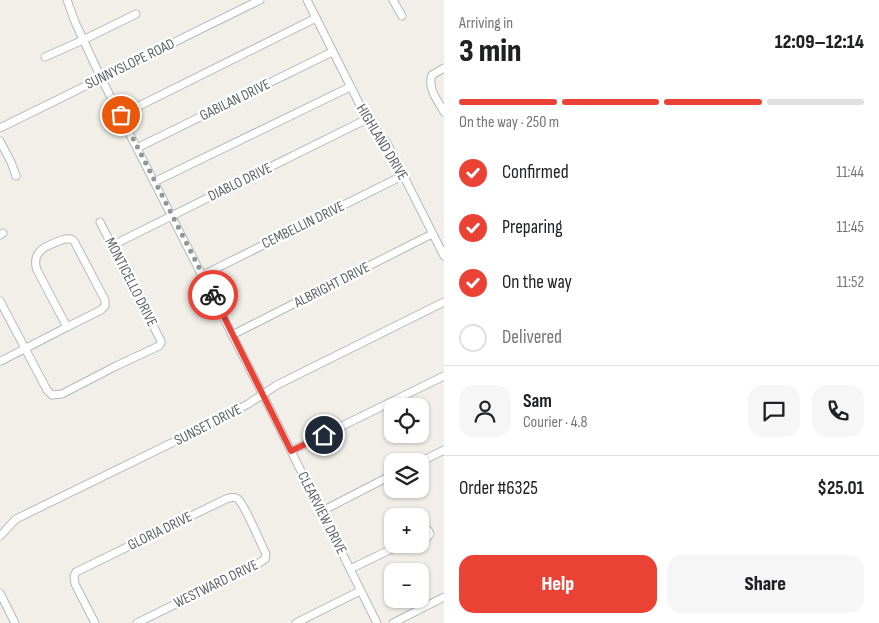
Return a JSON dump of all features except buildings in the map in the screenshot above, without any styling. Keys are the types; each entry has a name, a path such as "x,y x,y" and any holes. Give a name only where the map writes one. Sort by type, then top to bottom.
{"street":[{"name":"CLEARVIEW DRIVE","path":"67,0 74,22 101,78 203,275 377,623"},
{"name":"SUNNYSLOPE ROAD","path":"0,128 260,0"},
{"name":"HIGHLAND DRIVE","path":"307,0 366,119 384,138 444,256"},
{"path":"393,0 402,16"},
{"path":"45,58 136,14"},
{"path":"121,115 316,18"},
{"name":"GABILAN DRIVE","path":"137,148 332,52"},
{"path":"444,68 432,75 430,81 432,90 444,112"},
{"path":"154,182 350,86"},
{"name":"DIABLO DRIVE","path":"113,245 366,119"},
{"path":"0,141 16,176"},
{"name":"CEMBELLIN DRIVE","path":"203,275 404,175"},
{"name":"MONTICELLO DRIVE","path":"24,349 50,395 55,396 160,346 162,343 100,222"},
{"name":"ALBRIGHT DRIVE","path":"232,335 432,234"},
{"path":"1,362 101,310 105,304 103,294 74,241 68,238 42,250 36,256 35,261 37,270 67,326"},
{"path":"0,301 24,349"},
{"name":"SUNSET DRIVE","path":"0,536 16,518 196,431 248,404 277,385 444,302"},
{"path":"291,451 444,376"},
{"path":"429,458 444,450"},
{"path":"322,511 384,479"},
{"name":"GLORIA DRIVE","path":"95,623 75,584 74,576 76,572 226,499 233,497 239,501 266,556"},
{"path":"350,570 384,553"},
{"name":"WESTWARD DRIVE","path":"137,623 259,563 266,556"},
{"path":"301,622 360,591"},
{"path":"0,593 15,623"},
{"path":"393,623 444,597"}],"way so far":[{"path":"121,115 213,295"}],"route":[{"path":"213,295 291,451 324,435"}]}
